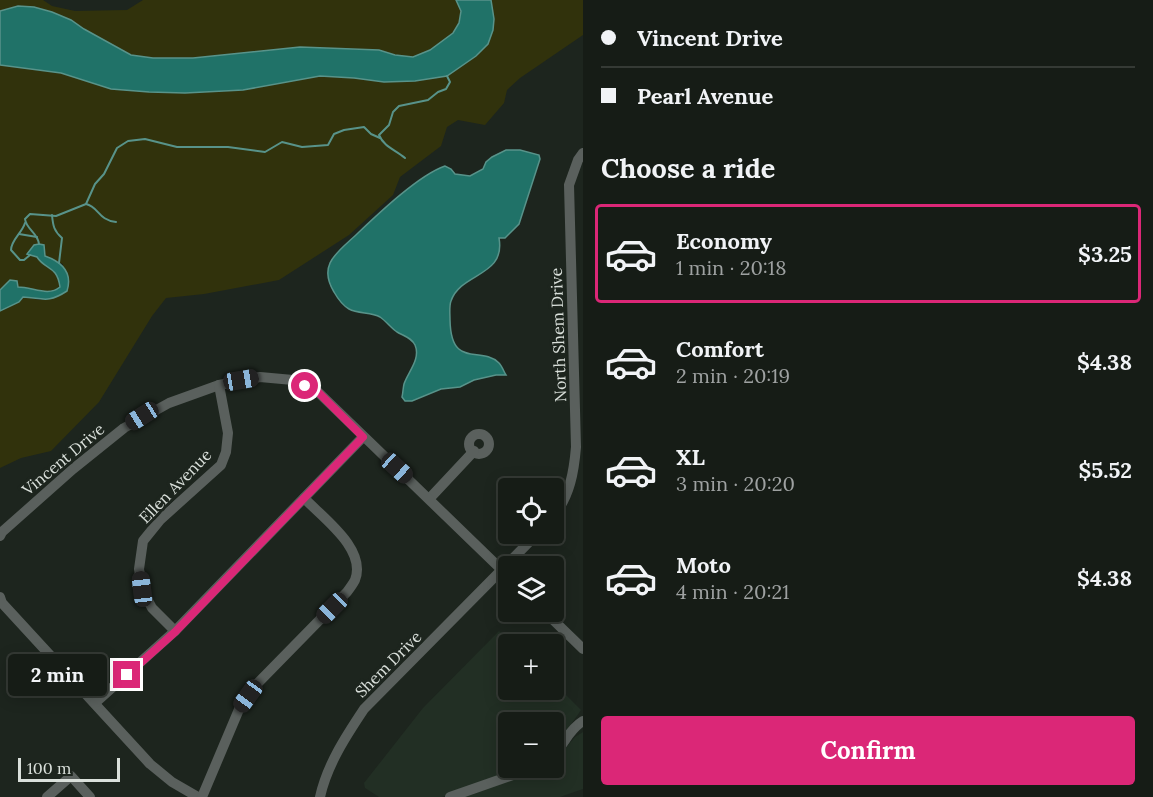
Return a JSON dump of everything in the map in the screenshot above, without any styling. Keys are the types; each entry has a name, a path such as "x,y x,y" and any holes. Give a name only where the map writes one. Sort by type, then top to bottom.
{"street":[{"name":"North Shem Drive","path":"564,497 573,475 580,447 578,310 569,184 583,153"},
{"path":"570,222 583,222"},
{"name":"Vincent Drive","path":"0,536 73,469 124,428 169,403 219,385 260,377 293,380 318,392 498,565"},
{"name":"Ellen Avenue","path":"175,632 152,608 142,589 140,569 142,541 160,520 221,465 226,452 228,434 219,385"},
{"path":"95,704 175,632 363,437"},
{"path":"430,498 474,451"},
{"path":"0,597 150,764 172,782 200,797 240,706 255,686 347,592 356,578 356,560 350,545 304,498"},
{"path":"520,556 529,544"},
{"name":"Shem Drive","path":"320,797 343,742 364,709 498,581"},
{"path":"555,622 583,649"},
{"path":"564,741 583,722"},
{"path":"47,797 71,776 90,797"},
{"path":"450,797 504,778"}],"shaded area":[{"path":"0,0 43,0 52,6 75,11 127,10 143,0 456,0 461,10 459,23 453,33 430,50 413,58 379,50 300,47 193,58 153,58 131,55 71,20 6,9 0,11"},
{"path":"491,0 583,0 583,35 520,78 507,90 504,103 485,125 458,120 447,127 441,146 400,177 393,195 349,235 279,280 204,294 166,298 152,316 99,402 51,451 21,458 0,468 0,311 19,302 23,296 39,300 61,295 63,264 45,256 39,244 34,245 28,254 49,266 59,280 60,286 50,291 40,291 18,287 17,281 0,290 0,65 61,73 111,89 185,93 243,90 320,76 384,82 447,76 476,56 493,30"},
{"path":"499,631 502,634 498,634 498,700 564,700 564,693 581,710 564,732 564,712 498,712 498,777 442,797 379,797 365,788 364,783 423,708"},
{"path":"583,732 583,789 560,797 461,797 514,778 564,778 564,750 575,737"}],"water":[{"path":"456,0 491,0 494,19 488,44 476,56 447,76 415,81 384,82 320,76 243,90 149,92 111,89 61,73 0,65 0,11 18,6 52,12 71,20 131,55 153,58 193,58 300,47 379,50 413,57 430,50 453,33 459,23 461,11"},
{"path":"506,150 520,150 539,155 540,159 519,224 505,238 499,238 499,251 490,267 456,292 451,301 450,320 452,335 461,351 492,358 500,364 506,375 474,380 460,387 441,389 412,401 405,401 402,397 404,384 416,355 414,343 380,317 353,311 344,306 329,282 329,266 343,246 423,177 445,166 455,174 470,176 483,169 492,157"},
{"path":"34,245 44,245 45,256 56,261 65,269 68,278 67,291 50,299 23,297 19,302 0,311 0,290 10,280 17,281 18,287 40,291 55,290 60,287 54,271 37,257 27,254"}],"waterway":[{"path":"405,158 387,145 379,135 389,125 393,112 399,106 428,100 446,89 450,82 447,76"},
{"path":"39,244 25,219 30,214 56,216 86,204 95,184 104,174 117,148 128,141 145,139 177,147 228,147 265,152 282,142 302,147 328,145 334,134 364,127 371,134 380,138"},
{"path":"86,204 106,219 116,222"},
{"path":"52,215 54,228 62,238 59,263"},
{"path":"25,223 11,250 20,260 30,255"},
{"path":"19,234 37,237"}],"route":[{"path":"127,675 175,632 363,437 318,392 305,386"}]}
